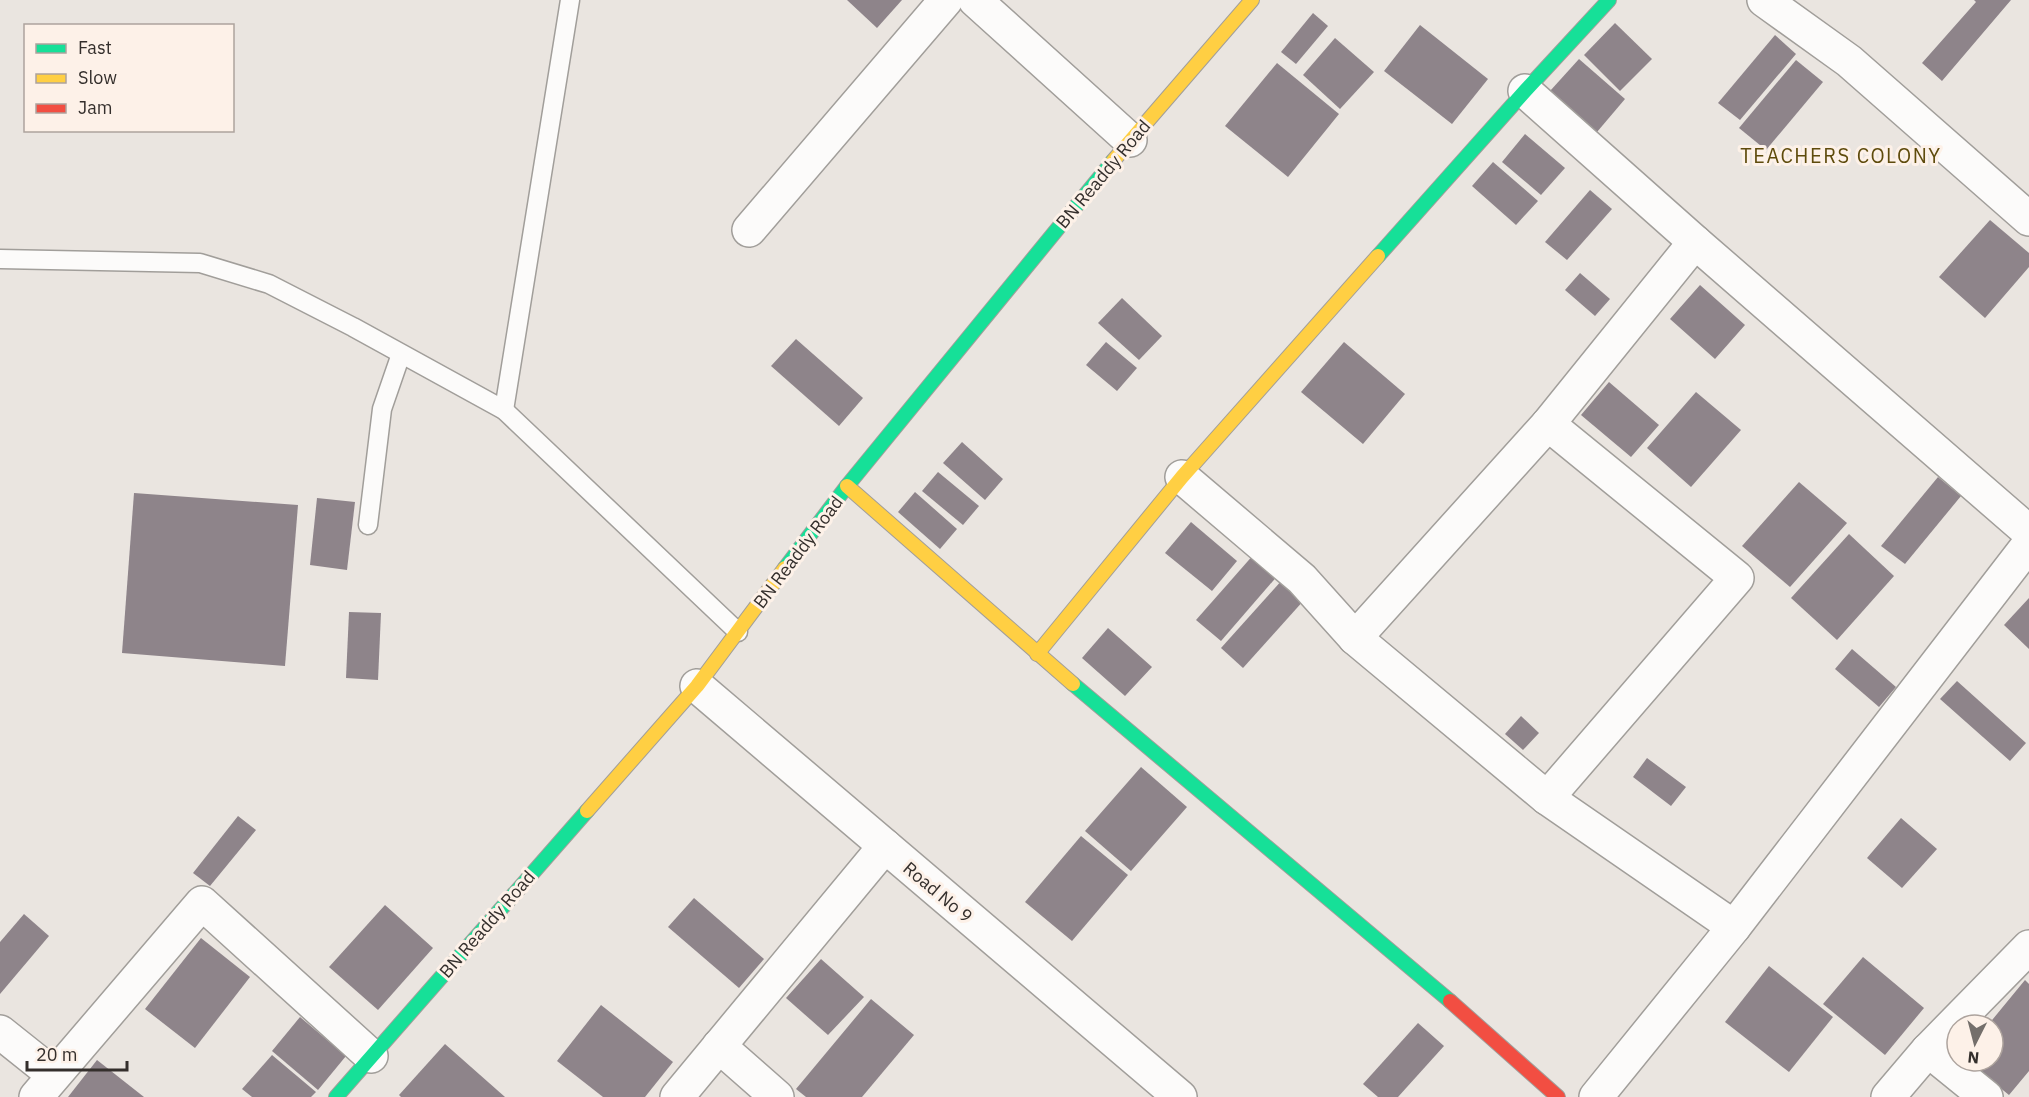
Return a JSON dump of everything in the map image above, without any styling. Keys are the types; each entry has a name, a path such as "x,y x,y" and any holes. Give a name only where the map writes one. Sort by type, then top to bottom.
{"street":[{"path":"749,230 946,0"},
{"path":"975,0 1130,140"},
{"name":"BN Readdy Road","path":"336,1097 697,686 847,486 1130,140 1252,0"},
{"path":"1037,654 1182,477 1525,91 1609,0"},
{"path":"1764,0 1849,61 2029,219"},
{"path":"1525,91 2029,532"},
{"path":"1355,638 1548,424 1695,242"},
{"path":"1547,798 1737,578 1548,424"},
{"path":"1182,477 1302,579 1355,638 1547,798 1734,927"},
{"path":"847,486 1037,654 1429,982 1558,1097"},
{"path":"1596,1097 1734,927 2029,544"},
{"name":"Road No 9","path":"697,686 1180,1097"},
{"path":"677,1097 885,846"},
{"path":"0,1032 45,1086 202,903 371,1056"},
{"path":"1888,1097 1928,1050 2029,947"},
{"path":"718,1046 777,1097"},
{"path":"1928,1050 1986,1097"}],"lane":[{"path":"504,410 570,0"},
{"path":"0,259 200,263 269,284 504,410 738,632"},
{"path":"368,525 382,409 401,354"}],"building":[{"path":"847,0 902,0 877,28"},
{"path":"1974,0 2011,0 1942,81 1922,63 1976,2"},
{"path":"1313,13 1328,26 1296,64 1281,52"},
{"path":"1615,23 1652,59 1620,91 1584,55"},
{"path":"1420,25 1488,79 1452,124 1384,71"},
{"path":"1775,35 1796,54 1740,120 1718,103"},
{"path":"1335,38 1374,72 1340,109 1303,75"},
{"path":"1579,59 1625,99 1597,132 1550,91"},
{"path":"1796,60 1823,82 1766,150 1739,128"},
{"path":"1277,63 1339,114 1288,177 1225,126"},
{"path":"1525,134 1565,168 1541,195 1502,162"},
{"path":"1493,162 1538,201 1516,225 1472,186"},
{"path":"1590,190 1612,209 1567,260 1545,242"},
{"path":"1990,220 2029,253 2029,267 1985,318 1939,277"},
{"path":"1580,273 1610,299 1595,316 1565,290"},
{"path":"1700,285 1745,325 1715,359 1670,319"},
{"path":"1122,298 1162,336 1139,360 1098,323"},
{"path":"796,339 863,398 839,426 771,366"},
{"path":"1106,342 1137,368 1117,391 1086,365"},
{"path":"1344,342 1405,394 1363,444 1301,392"},
{"path":"1609,382 1659,425 1631,457 1581,415"},
{"path":"1696,392 1741,430 1691,487 1647,448"},
{"path":"962,442 1003,479 985,500 943,463"},
{"path":"938,472 979,506 963,525 922,491"},
{"path":"1938,477 1961,496 1905,564 1881,546"},
{"path":"1799,482 1847,523 1790,587 1742,546"},
{"path":"915,492 957,529 940,549 898,512"},
{"path":"134,493 298,505 285,666 122,653"},
{"path":"317,498 355,502 347,570 310,565"},
{"path":"1191,522 1237,561 1212,591 1165,553"},
{"path":"1849,534 1894,576 1837,640 1791,598"},
{"path":"1255,553 1279,574 1221,641 1196,620"},
{"path":"1283,579 1305,599 1243,668 1221,648"},
{"path":"2029,598 2029,649 2004,625"},
{"path":"349,612 381,613 378,680 346,678"},
{"path":"1108,628 1152,667 1125,696 1082,658"},
{"path":"1852,649 1896,687 1879,707 1835,669"},
{"path":"1957,681 2026,743 2010,761 1940,699"},
{"path":"1521,716 1539,733 1523,750 1505,734"},
{"path":"1647,758 1686,787 1671,806 1633,777"},
{"path":"1141,767 1187,807 1131,871 1085,831"},
{"path":"238,816 256,830 210,886 193,873"},
{"path":"1901,818 1937,849 1902,888 1867,858"},
{"path":"1081,836 1128,875 1072,941 1025,902"},
{"path":"694,898 764,959 739,988 668,927"},
{"path":"385,905 433,948 378,1010 329,967"},
{"path":"24,914 49,936 0,994 0,942"},
{"path":"201,938 250,977 195,1048 145,1009"},
{"path":"1863,957 1924,1008 1885,1055 1823,1004"},
{"path":"821,959 864,997 828,1035 786,998"},
{"path":"1769,966 1833,1017 1789,1072 1725,1022"},
{"path":"2025,980 2029,984 2029,1071 2009,1095 1982,1073 2005,1073 2005,1013 1998,1013"},
{"path":"871,999 914,1035 862,1097 806,1097 796,1089"},
{"path":"601,1005 673,1062 645,1097 603,1097 557,1061"},
{"path":"300,1017 346,1056 318,1090 272,1051"},
{"path":"1418,1023 1444,1046 1398,1097 1378,1097 1363,1084"},
{"path":"445,1044 505,1097 401,1097 399,1095"},
{"path":"272,1055 316,1092 311,1097 252,1097 242,1089"},
{"path":"97,1060 144,1097 68,1097"}],"traffic: fast":[{"path":"1378,256 1609,0"},
{"path":"785,568 847,486 1113,161"},
{"path":"1073,684 1450,1001"},
{"path":"336,1097 587,811"}],"traffic: slow":[{"path":"1113,161 1252,0"},
{"path":"1037,654 1182,477 1378,256"},
{"path":"847,486 1073,684"},
{"path":"587,811 697,686 785,568"}],"traffic: jam":[{"path":"1450,1001 1558,1097"}],"district":[{"name":"TEACHERS COLONY","path":"1841,155"}]}
